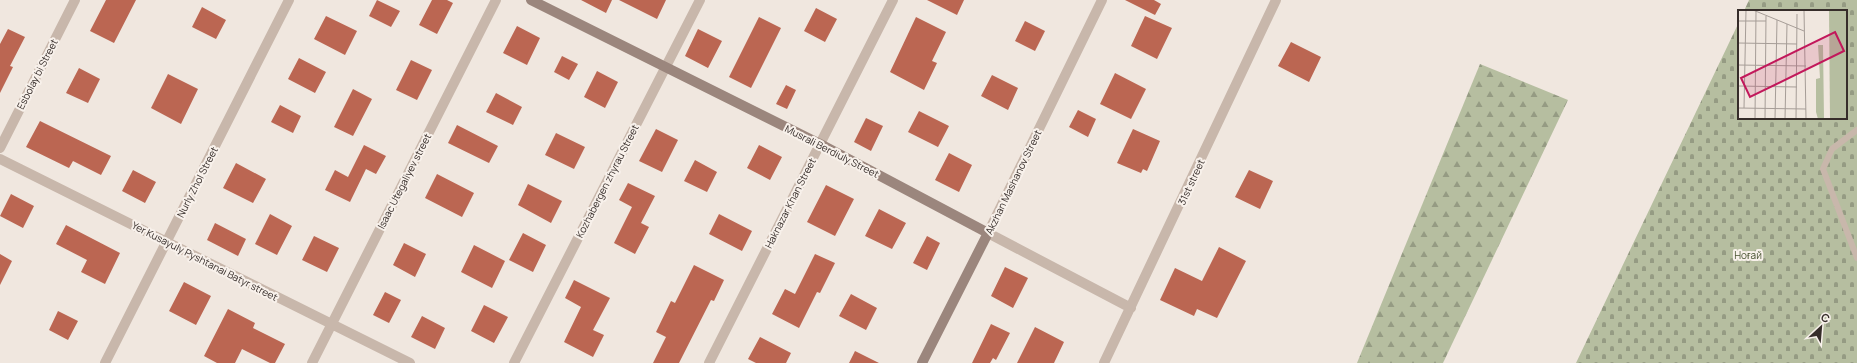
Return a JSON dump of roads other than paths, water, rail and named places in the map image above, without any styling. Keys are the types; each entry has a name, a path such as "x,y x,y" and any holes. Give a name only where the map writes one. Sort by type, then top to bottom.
{"street":[{"name":"Esbolay bi Street","path":"0,148 75,0"},
{"name":"Nurly Zhol Street","path":"105,363 289,0"},
{"name":"Isaac Utegaliyev street","path":"312,363 496,0"},
{"name":"Musrali Berdiuly Street","path":"531,0 820,144 1131,308"},
{"name":"Kozhabergen zhyrau Street","path":"514,363 700,0"},
{"name":"Haknazar Khan Street","path":"710,363 893,0"},
{"name":"Akzhan Mashanov Street","path":"922,363 988,233 1102,0"},
{"name":"31st street","path":"1104,363 1276,0"},
{"name":"Yer Kusayuly Pyshtanai Batyr street","path":"0,158 410,363"}],"lane":[{"path":"1857,130 1832,149 1823,169 1857,258"}],"park label":[{"name":"Ноғай","path":"1748,255"}]}
